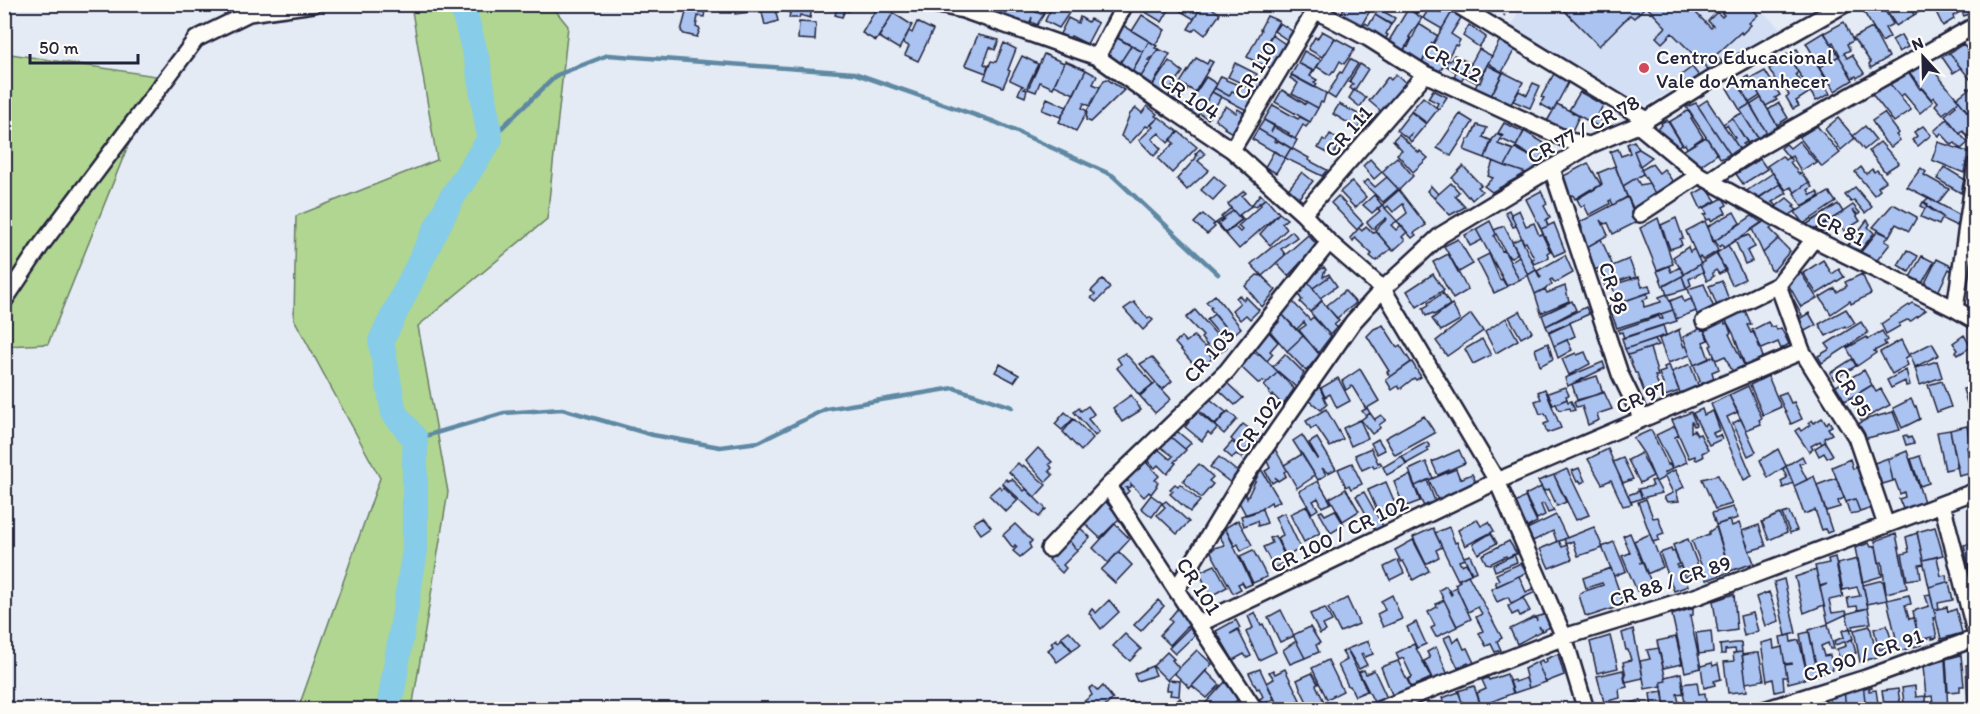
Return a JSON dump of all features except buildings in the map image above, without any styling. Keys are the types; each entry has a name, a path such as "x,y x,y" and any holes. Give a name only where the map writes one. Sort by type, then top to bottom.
{"street":[{"path":"4,301 49,235 196,39 249,13 314,4"},
{"name":"CR 104","path":"934,4 964,7 1097,57 1232,150 1303,214 1329,242 1383,289 1497,482 1564,637 1586,710"},
{"path":"1097,57 1125,4"},
{"name":"CR 81","path":"1456,4 1642,122 1704,177 1814,239 1976,321"},
{"name":"CR 77 / CR 78","path":"1383,289 1441,235 1590,145 1642,122 1710,80 1845,4"},
{"name":"CR 112","path":"1312,7 1368,38 1425,74 1570,141 1590,145"},
{"name":"CR 110","path":"1232,150 1312,7"},
{"path":"1640,214 1976,25"},
{"name":"CR 111","path":"1303,214 1425,74"},
{"path":"1955,309 1976,164"},
{"name":"CR 98","path":"1552,168 1620,374 1642,419"},
{"path":"1704,321 1778,285 1814,239"},
{"name":"CR 103","path":"1048,549 1108,486 1227,371 1329,242"},
{"name":"CR 95","path":"1778,285 1802,351 1856,437 1886,525"},
{"name":"CR 102","path":"1176,590 1249,472 1353,322 1383,289"},
{"name":"CR 97","path":"1497,482 1802,351"},
{"name":"CR 100 / CR 102","path":"1199,624 1497,482"},
{"name":"CR 101","path":"1108,486 1255,710"},
{"name":"CR 88 / CR 89","path":"1378,710 1564,637 1698,596 1976,490"},
{"path":"1942,504 1976,636"},
{"name":"CR 90 / CR 91","path":"1764,710 1866,678 1976,636"}],"shaded area":[{"name":"Centro Educacional Vale do Amanhecer","path":"1521,4 1755,5 1781,29 1643,107 1511,29"}],"green space":[{"path":"411,5 551,5 568,26 547,219 418,326 448,492 412,709 298,709 380,478 294,319 296,216 437,160"},
{"path":"4,53 156,76 48,344 5,346"}],"waterway":[{"path":"389,710 415,550 415,439 394,413 381,341 451,199 490,139 478,64 462,4"},
{"path":"490,139 557,75 608,55 854,73 995,122 1112,175 1218,274"},
{"path":"415,439 504,413 562,409 653,435 720,447 759,442 826,409 954,388 1012,407"}],"place":[{"name":"Centro Educacional Vale do Amanhecer","path":"1644,68"}]}
